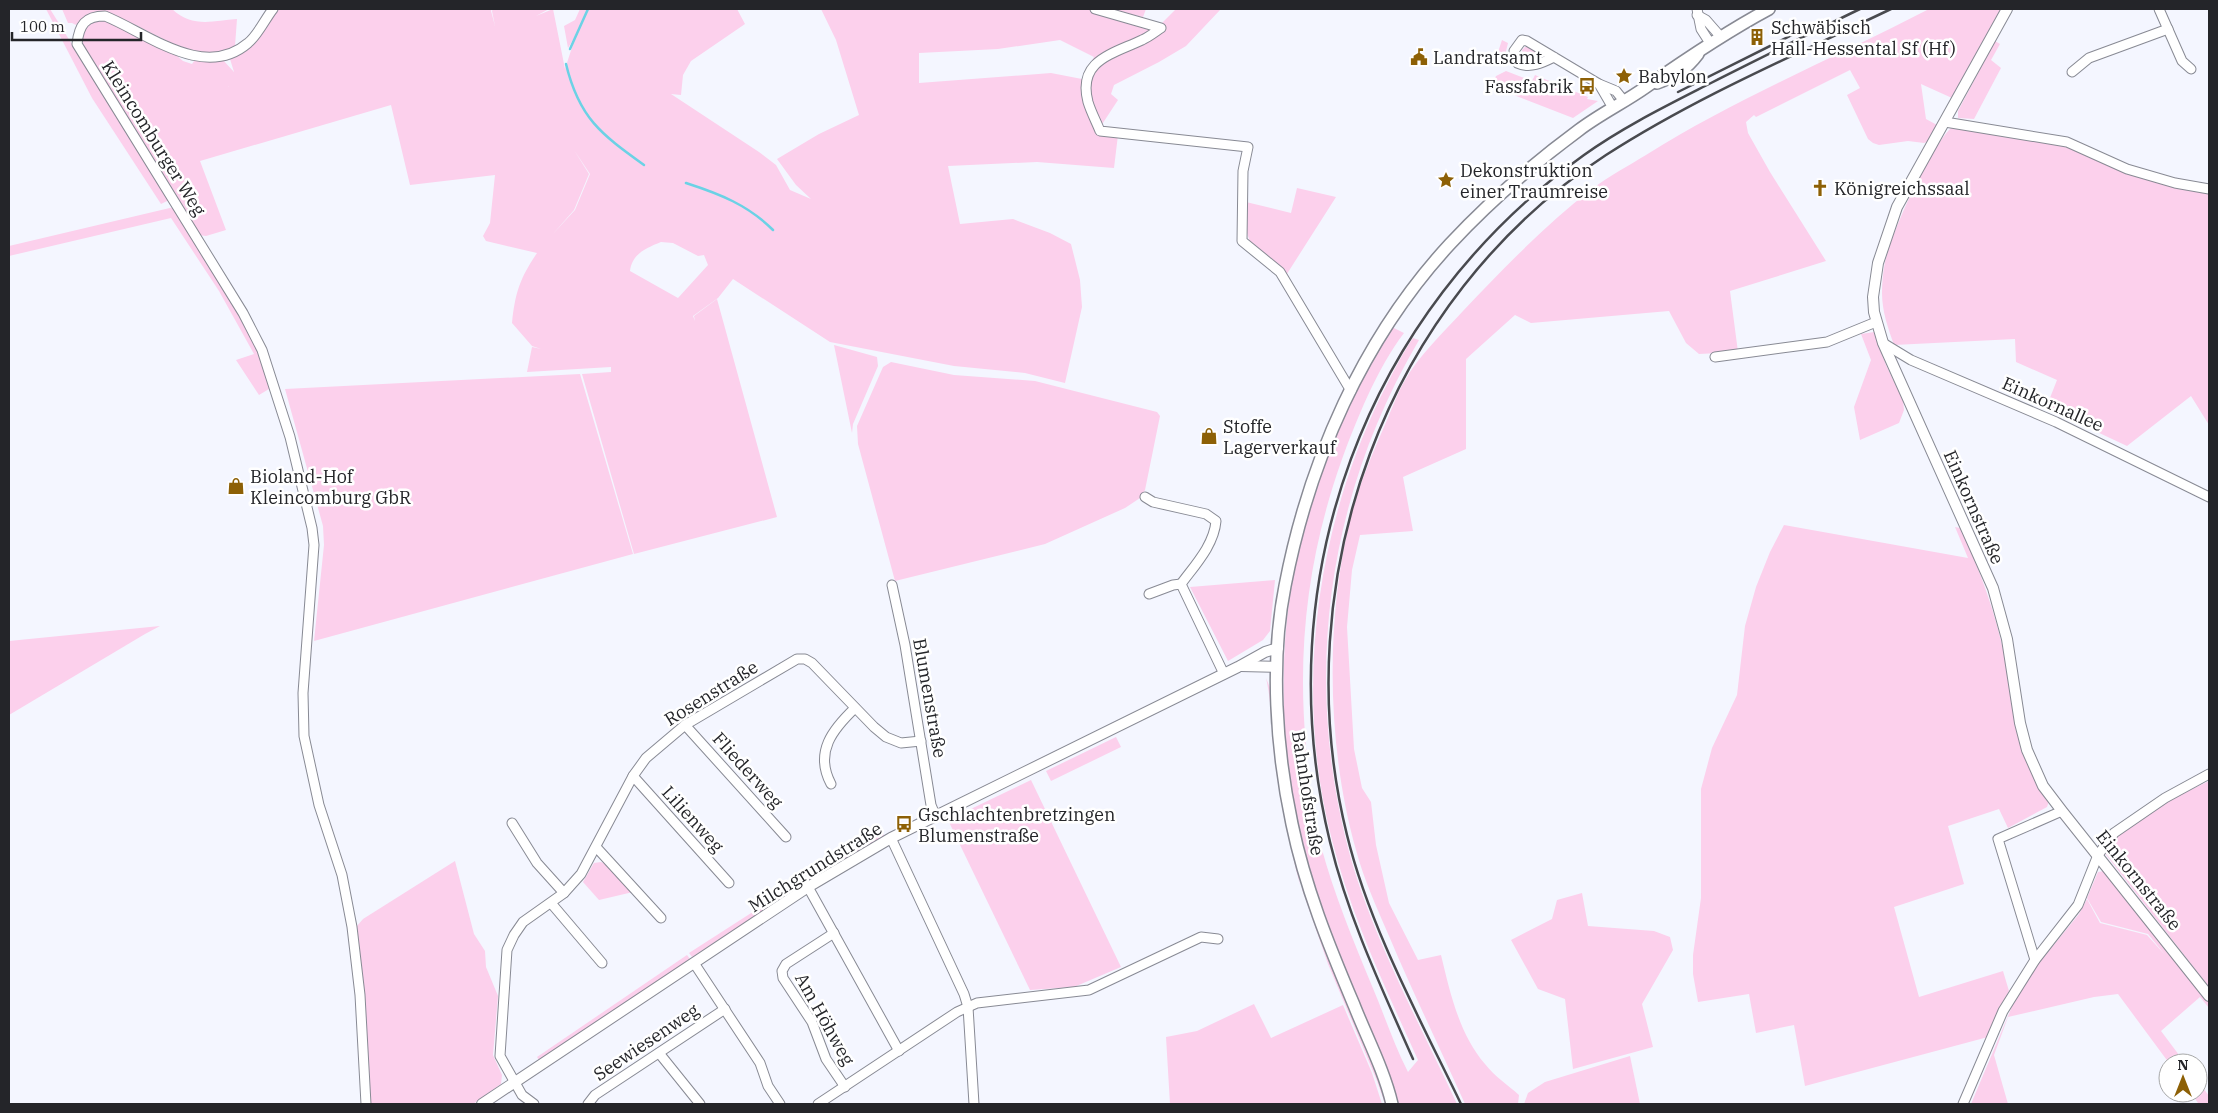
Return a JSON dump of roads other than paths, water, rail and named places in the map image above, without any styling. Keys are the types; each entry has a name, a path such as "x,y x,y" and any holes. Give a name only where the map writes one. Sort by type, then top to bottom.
{"main road":[{"name":"Bahnhofstraße","path":"1392,1104 1386,1082 1335,960 1307,884 1286,791 1279,743 1277,667 1284,588 1300,524 1324,447 1363,364 1404,301 1448,247 1501,194 1580,128 1645,88 1720,36 1769,9"}],"street":[{"name":"Kleincomburger Weg","path":"273,9 248,43 226,55 207,58 173,49 105,16 93,16 85,21 78,36 77,44 243,313 262,350 290,437 312,528 313,553 303,693 304,736 319,805 342,875 352,927 360,995 366,1104"},
{"path":"1096,9 1161,28 1144,40 1101,58 1091,68 1086,84 1088,102 1100,131 1248,147 1243,171 1242,241 1280,272 1350,391"},
{"name":"Einkornstraße","path":"2007,9 1897,207 1878,263 1873,297 1876,322 1883,344 1993,588 2007,639 2020,723 2027,750 2043,786 2209,996"},
{"path":"2160,9 2182,61 2190,69"},
{"path":"1697,12 1720,36"},
{"path":"1697,12 1706,46"},
{"path":"2072,72 2089,58 2168,29"},
{"path":"1554,57 1599,84 1616,91 1624,101"},
{"path":"1599,84 1613,108"},
{"path":"1945,122 2067,142 2127,169 2175,183 2209,188"},
{"path":"1715,358 1827,342 1876,322"},
{"name":"Einkornallee","path":"1883,344 1911,360 2056,422 2209,497"},
{"path":"1146,497 1153,502 1206,514 1216,520 1215,532 1206,550 1181,584"},
{"path":"1149,594 1174,584 1181,584"},
{"path":"1181,584 1224,674"},
{"name":"Blumenstraße","path":"892,585 905,644 932,805 936,817"},
{"name":"Milchgrundstraße","path":"482,1104 808,887 891,838 1265,652 1278,648"},
{"name":"Rosenstraße","path":"534,1104 522,1095 500,1056 507,950 523,922 564,893 581,874 633,776 646,758 685,725 797,659 805,659 812,663 886,737 901,743 922,741"},
{"name":"Milchgrundstraße","path":"1240,666 1277,667"},
{"path":"831,784 824,760 828,743 836,727 856,708"},
{"name":"Fliederweg","path":"685,725 786,837"},
{"path":"1963,1104 2003,1011 2035,960 2078,905 2098,855 2114,833 2165,798 2209,774"},
{"name":"Lilienweg","path":"633,776 728,883"},
{"path":"2035,960 1998,839 2062,812"},
{"path":"512,823 536,863 564,893"},
{"path":"891,838 964,994 968,1007 974,1104"},
{"path":"596,847 661,918"},
{"path":"808,887 899,1051"},
{"path":"551,903 602,963"},
{"name":"Am Höhweg","path":"834,933 786,964 782,971 783,978 812,1022 826,1059 845,1086"},
{"path":"818,1104 977,1003 1090,990 1201,938 1218,939"},
{"name":"Seewiesenweg","path":"694,963 760,1063 768,1086 780,1104"},
{"name":"Seewiesenweg","path":"588,1104 595,1095 725,1009"},
{"path":"659,1053 700,1104"}],"waterway":[{"path":"570,49 588,9"},
{"path":"566,64 571,83 585,112 604,134 644,165"},
{"path":"686,183 733,201 754,214 773,230"}],"railway":[{"path":"1413,1059 1356,925 1337,870 1330,842 1314,744 1312,646 1324,551 1351,459 1391,372 1443,292 1508,219 1584,155 1614,135 1679,100 1860,9"},
{"path":"1461,1104 1397,972 1368,903 1347,835 1331,739 1330,642 1343,546 1370,454 1410,366 1463,286 1529,215 1606,155 1675,114 1746,77 1891,9"},
{"path":"1678,92 1794,34"}],"place":[{"name":"Schwäbisch Hall-Hessental Sf (Hf)","path":"1757,37"},
{"name":"Landratsamt","path":"1419,57"},
{"name":"Babylon","path":"1624,76"},
{"name":"Fassfabrik","path":"1587,86"},
{"name":"Dekonstruktion einer Traumreise","path":"1446,180"},
{"name":"Königreichssaal","path":"1820,188"},
{"name":"Stoffe Lagerverkauf","path":"1209,436"},
{"name":"Bioland-Hof Kleincomburg GbR","path":"236,486"},
{"name":"Gschlachtenbretzingen Blumenstraße","path":"904,824"}]}
